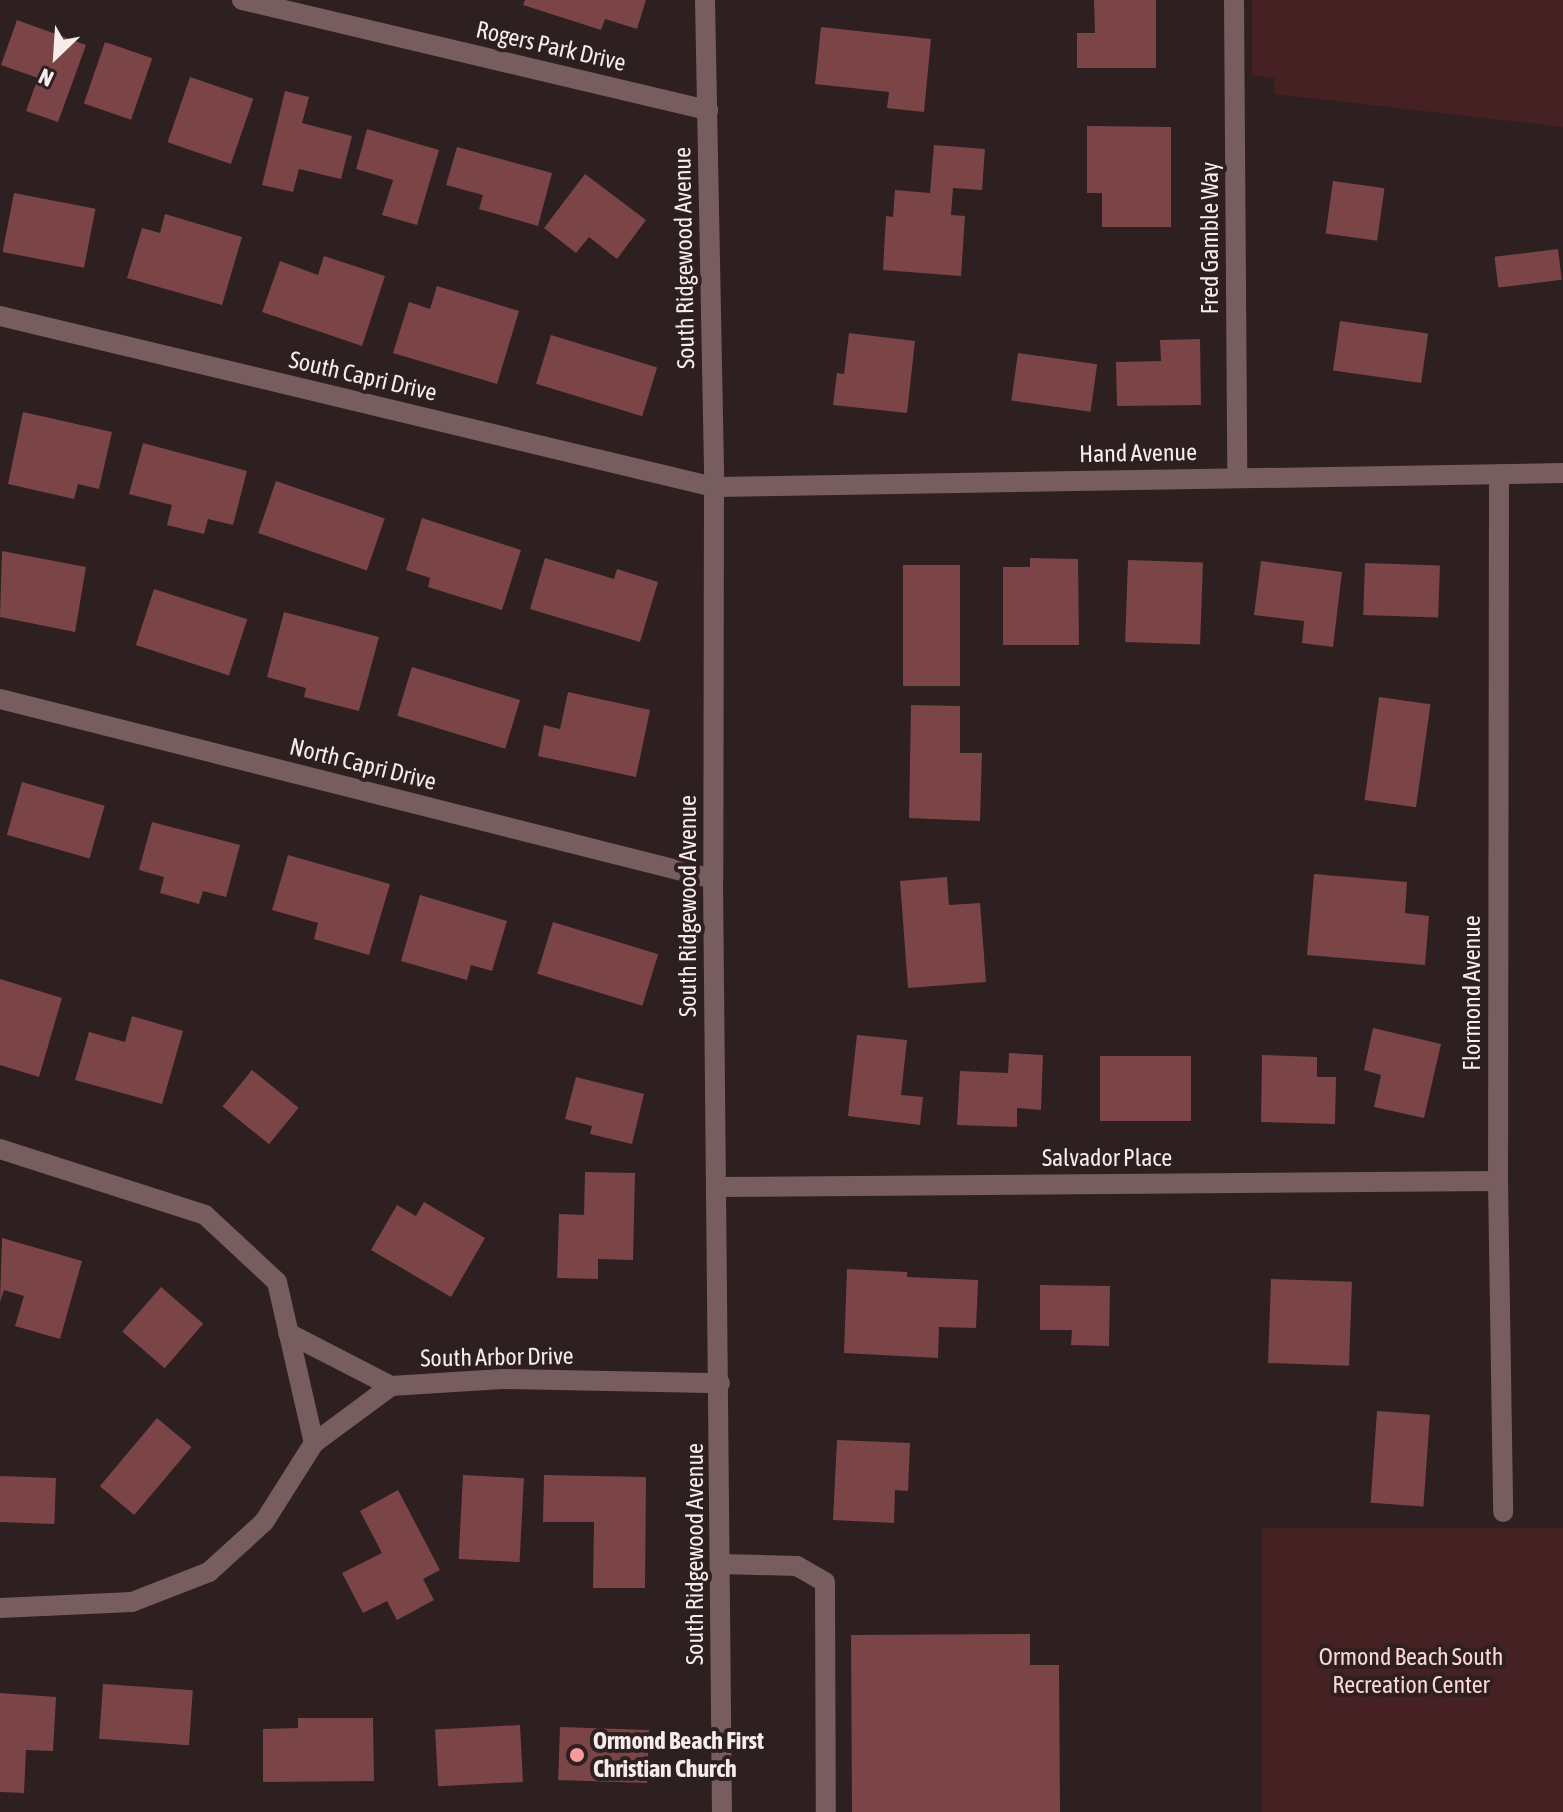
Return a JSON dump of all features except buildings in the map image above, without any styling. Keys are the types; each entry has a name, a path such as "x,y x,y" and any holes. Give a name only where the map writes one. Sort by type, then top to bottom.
{"street":[{"name":"Rogers Park Drive","path":"242,0 708,110"},
{"name":"South Ridgewood Avenue","path":"705,0 714,487 713,879 722,1812"},
{"name":"Fred Gamble Way","path":"1234,0 1237,476"},
{"name":"South Capri Drive","path":"0,316 714,487"},
{"name":"Hand Avenue","path":"714,487 1563,473"},
{"name":"Flormond Avenue","path":"1499,474 1498,1181 1503,1512"},
{"name":"North Capri Drive","path":"0,699 713,879"},
{"path":"0,1149 205,1215 277,1282 314,1443"},
{"name":"Salvador Place","path":"717,1187 1498,1181"},
{"name":"South Arbor Drive","path":"288,1333 391,1386 502,1379 720,1383"},
{"path":"0,1608 132,1602 209,1572 264,1522 314,1443 391,1386"},
{"path":"721,1564 797,1566 825,1582 826,1812"}],"green space":[{"path":"1252,0 1563,0 1563,127 1274,94 1274,78 1252,75"},
{"name":"Ormond Beach South Recreation Center","path":"1262,1528 1563,1528 1563,1812 1262,1812"}],"place":[{"name":"Ormond Beach First Christian Church","path":"577,1755"}]}
